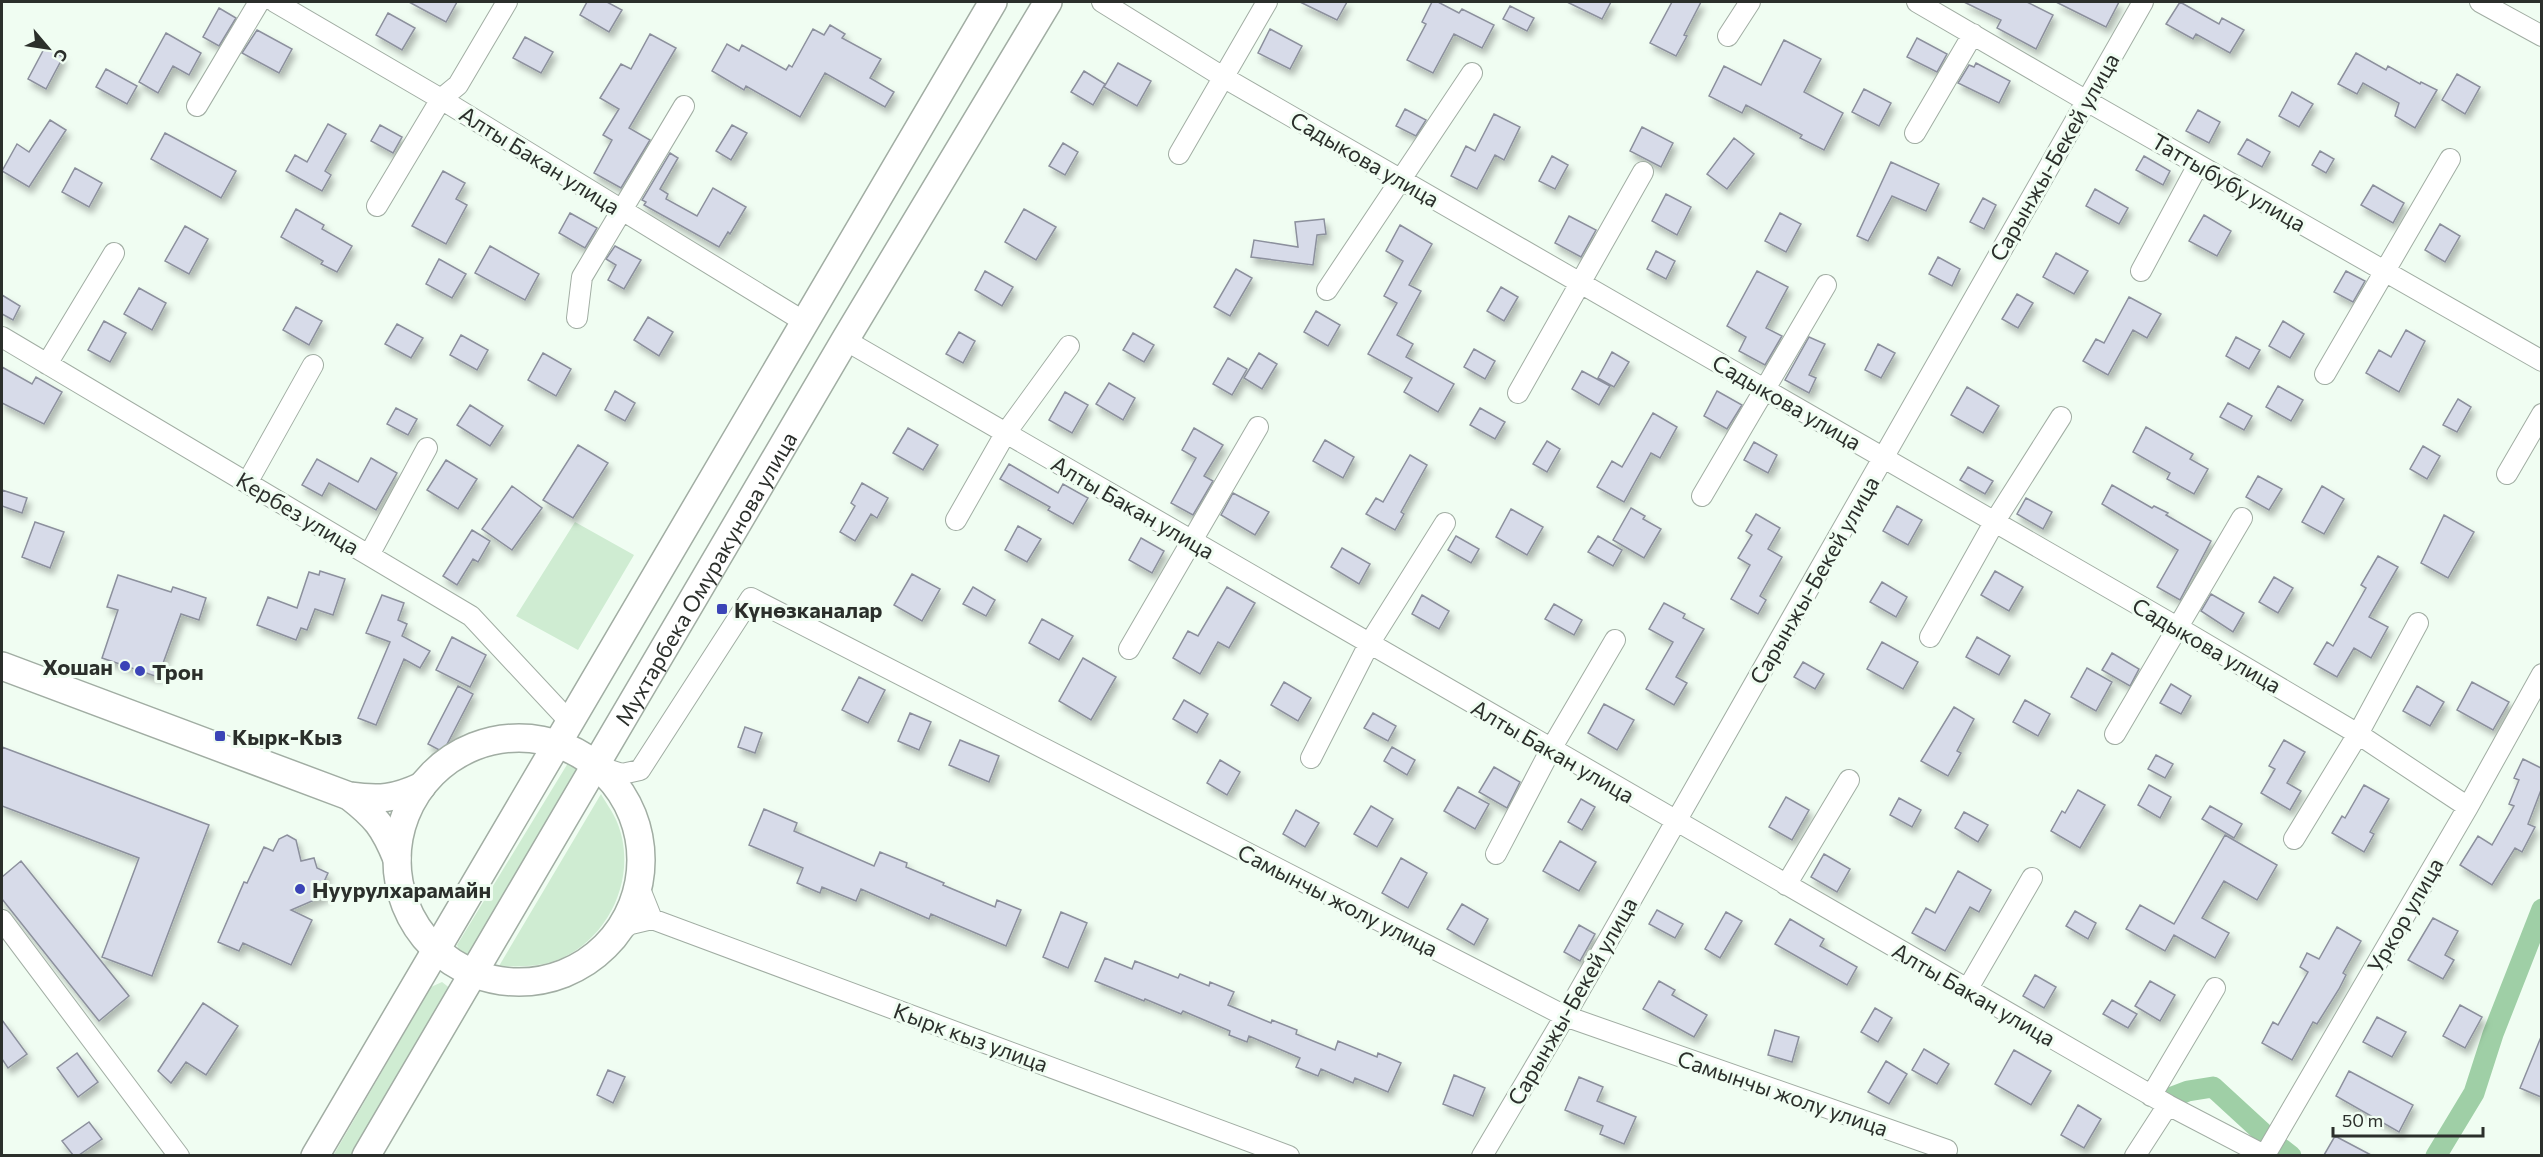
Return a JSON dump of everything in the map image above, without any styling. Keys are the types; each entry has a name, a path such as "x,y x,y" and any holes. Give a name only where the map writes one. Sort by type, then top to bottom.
{"main road":[{"name":"Мухтарбека Омуракунова улица","path":"315,1155 803,321 993,2"},
{"name":"Мухтарбека Омуракунова улица","path":"366,1155 597,766 845,340 1048,2"},
{"path":"2,666 349,796 377,800 399,796 422,786"},
{"path":"563,733 578,753 597,766 625,799 634,819 641,862 632,905 606,945 588,961 567,972 544,980 520,982 496,981 473,974 453,963 435,949 419,931 407,910 399,887 398,839 405,815 422,786 447,761 488,742 563,733"},
{"path":"349,796 372,814 387,834 397,859"}],"street":[{"path":"198,106 260,2"},
{"name":"Алты Бакан улица","path":"275,2 441,99 803,321"},
{"path":"377,206 441,99 458,85 507,2"},
{"name":"Садыкова улица","path":"1102,2 1222,77 2177,627 2358,734 2468,807"},
{"path":"1179,154 1267,2"},
{"path":"1728,36 1750,2"},
{"name":"Таттыбубу улица","path":"1917,2 2541,361"},
{"name":"Сарынжы-Бекей улица","path":"1482,1155 1565,1016 1885,458 2085,100 2143,2"},
{"path":"2480,2 2541,36"},
{"path":"1915,133 1973,34"},
{"path":"1327,290 1472,74"},
{"path":"577,318 582,277 684,106"},
{"path":"2325,374 2450,159"},
{"path":"2141,271 2198,165"},
{"path":"1518,393 1643,172"},
{"path":"47,364 114,253"},
{"path":"1702,496 1826,285"},
{"name":"Кербез улица","path":"2,336 471,616 563,733"},
{"name":"Алты Бакан улица","path":"845,340 1967,990 2159,1100 2265,1155"},
{"path":"956,520 1005,434 1069,346"},
{"path":"247,483 313,365"},
{"path":"2507,474 2541,414"},
{"path":"1930,637 1995,521 2061,417"},
{"path":"1129,650 1258,426"},
{"path":"369,555 426,448"},
{"path":"2115,735 2242,518"},
{"path":"1311,758 1369,644 1445,523"},
{"name":"Самынчы жолу улица","path":"597,766 622,774 640,770 751,598 1565,1016 1947,1150"},
{"path":"2294,838 2358,734 2418,623"},
{"path":"1496,854 1551,749 1615,640"},
{"name":"Уркор улица","path":"2265,1155 2468,807 2541,674"},
{"path":"1786,885 1849,780"},
{"path":"1967,990 2032,878"},
{"path":"615,933 631,924 652,919 638,884"},
{"name":"Кырк кыз улица","path":"652,919 1289,1155"},
{"path":"2,920 179,1155"},
{"path":"2135,1155 2159,1100 2215,988"}],"green space":[{"path":"575,522 634,555 578,650 516,616"},
{"path":"568,763 580,771 470,955 463,954 457,945"},
{"path":"601,794 617,822 623,842 624,862 622,881 607,918 580,948 562,958 539,965 499,966"},
{"path":"442,982 451,989 356,1155 333,1156 431,987"}],"building":[{"path":"409,2 457,2 446,22"},
{"path":"587,2 607,2 622,10 609,32 580,15"},
{"path":"1300,2 1347,2 1337,20"},
{"path":"1432,2 1438,2 1459,13 1462,9 1494,25 1482,48 1454,34 1433,73 1407,60 1426,24 1422,22"},
{"path":"1567,2 1611,2 1602,19"},
{"path":"1672,2 1701,2 1676,56 1650,43"},
{"path":"1964,2 2027,2 2053,15 2036,49 1997,28 2001,20"},
{"path":"2056,2 2119,2 2106,27"},
{"path":"2180,2 2219,24 2222,18 2244,30 2230,53 2196,34 2193,39 2166,24"},
{"path":"1510,6 1534,18 1527,31 1503,19"},
{"path":"219,8 236,18 219,46 203,37"},
{"path":"388,13 415,28 402,50 376,35"},
{"path":"830,25 845,34 842,38 881,59 870,78 894,92 885,107 825,73 800,117 746,86 744,90 712,71 727,44 739,51 742,45 786,70 789,65 792,67 813,29 824,35"},
{"path":"1270,29 1302,46 1290,69 1258,53"},
{"path":"257,30 292,49 279,73 242,53"},
{"path":"166,33 201,53 189,75 173,66 158,93 139,82"},
{"path":"650,34 676,48 629,128 650,140 621,188 594,173 612,140 603,135 619,109 600,98 621,64 631,69"},
{"path":"525,37 553,52 541,73 513,58"},
{"path":"1917,38 1947,54 1937,72 1907,57"},
{"path":"1784,40 1821,59 1804,92 1843,113 1824,150 1800,138 1802,135 1746,105 1742,113 1709,96 1724,66 1761,85"},
{"path":"45,47 63,57 46,89 28,79"},
{"path":"2356,53 2386,70 2388,66 2420,84 2421,82 2437,90 2415,128 2395,116 2399,103 2363,83 2357,94 2338,84"},
{"path":"1118,63 1151,81 1137,106 1104,87"},
{"path":"1976,63 2010,81 1999,103 1958,83 1969,65 1974,67"},
{"path":"106,69 137,86 127,104 96,87"},
{"path":"1084,71 1105,84 1093,105 1071,92"},
{"path":"2457,74 2480,87 2465,114 2442,100"},
{"path":"1864,89 1891,103 1879,126 1852,112"},
{"path":"2292,92 2313,104 2299,127 2279,116"},
{"path":"1405,109 1426,120 1416,136 1396,126"},
{"path":"2198,110 2220,122 2209,143 2186,131"},
{"path":"1494,114 1520,127 1504,160 1495,155 1477,189 1451,176 1466,146 1475,151"},
{"path":"50,120 66,130 29,187 2,171 17,144 29,152"},
{"path":"328,124 346,134 325,171 331,175 322,191 286,171 295,155 307,162"},
{"path":"380,125 402,137 393,153 371,141"},
{"path":"732,125 747,133 731,160 716,151"},
{"path":"1642,127 1673,143 1661,167 1630,151"},
{"path":"165,133 236,171 221,198 151,159"},
{"path":"1734,138 1754,154 1727,189 1707,174"},
{"path":"2247,139 2270,152 2262,167 2238,154"},
{"path":"1063,143 1078,152 1065,175 1049,166"},
{"path":"2320,151 2334,159 2326,173 2312,165"},
{"path":"670,153 678,158 660,189 668,194 666,199 697,216 713,188 746,207 730,234 728,232 719,247 644,205 646,202 642,200"},
{"path":"1552,156 1568,165 1555,189 1539,181"},
{"path":"2144,156 2170,171 2163,185 2136,170"},
{"path":"1891,162 1939,184 1926,211 1892,196 1868,241 1857,236"},
{"path":"75,168 102,183 89,207 62,192"},
{"path":"443,171 465,183 456,199 467,205 446,244 412,226"},
{"path":"2373,185 2404,203 2393,223 2361,205"},
{"path":"2095,189 2128,208 2119,224 2086,206"},
{"path":"1666,194 1691,207 1677,235 1652,221"},
{"path":"1983,198 1996,205 1984,229 1970,222"},
{"path":"296,209 324,225 322,229 352,246 337,272 321,264 323,261 281,237"},
{"path":"1024,209 1056,227 1036,260 1005,242"},
{"path":"570,213 597,228 585,248 559,233"},
{"path":"1780,213 1801,224 1786,252 1765,241"},
{"path":"2204,215 2231,231 2217,256 2189,241"},
{"path":"1569,216 1596,230 1581,257 1555,243"},
{"path":"1324,219 1326,234 1317,235 1313,265 1251,257 1254,240 1298,247 1295,222"},
{"path":"2440,224 2460,236 2445,262 2425,250"},
{"path":"1400,225 1432,244 1409,285 1421,291 1397,335 1413,344 1406,357 1454,384 1438,412 1404,392 1412,378 1368,354 1397,303 1384,296 1403,261 1386,251"},
{"path":"185,226 208,239 189,274 165,261"},
{"path":"490,246 539,274 525,300 475,273"},
{"path":"615,246 641,260 624,289 608,280 616,265 606,259"},
{"path":"1656,251 1675,261 1666,279 1647,269"},
{"path":"2056,253 2088,271 2074,294 2043,277"},
{"path":"1938,257 1960,269 1952,286 1929,274"},
{"path":"439,259 466,274 452,298 426,284"},
{"path":"1236,269 1252,278 1230,316 1214,307"},
{"path":"985,271 1013,287 1002,306 975,290"},
{"path":"1757,271 1788,287 1766,328 1782,336 1765,365 1739,351 1746,337 1727,326"},
{"path":"2346,271 2365,281 2353,302 2334,292"},
{"path":"1501,287 1518,297 1504,321 1487,311"},
{"path":"139,288 166,303 152,330 124,314"},
{"path":"2017,294 2033,303 2018,328 2002,319"},
{"path":"2,295 20,306 13,320 2,314"},
{"path":"2129,297 2161,314 2147,338 2133,330 2108,375 2083,361 2096,339 2104,343"},
{"path":"296,307 322,321 309,345 283,330"},
{"path":"1316,311 1340,325 1328,346 1304,332"},
{"path":"648,317 673,332 659,356 634,340"},
{"path":"104,321 126,333 110,362 88,350"},
{"path":"2283,321 2304,334 2290,358 2269,346"},
{"path":"397,324 423,338 411,358 385,344"},
{"path":"2406,330 2425,341 2399,392 2366,373 2379,350 2391,357"},
{"path":"959,332 975,341 963,363 946,354"},
{"path":"1133,333 1154,345 1144,362 1123,350"},
{"path":"461,335 488,350 477,370 450,355"},
{"path":"1809,337 1825,344 1809,375 1816,378 1809,393 1785,380"},
{"path":"2236,337 2260,350 2249,369 2226,356"},
{"path":"1878,344 1895,353 1881,378 1865,370"},
{"path":"1474,349 1495,361 1485,379 1464,367"},
{"path":"1612,352 1629,362 1614,387 1598,378"},
{"path":"543,353 571,369 556,396 528,380"},
{"path":"1259,353 1277,364 1262,389 1244,378"},
{"path":"1228,358 1247,369 1232,395 1213,384"},
{"path":"2,367 32,384 36,377 62,392 44,424 2,403"},
{"path":"1582,371 1610,386 1599,405 1572,389"},
{"path":"1109,383 1135,398 1123,420 1096,404"},
{"path":"2278,386 2303,400 2291,421 2266,407"},
{"path":"1967,387 1999,406 1983,433 1951,415"},
{"path":"615,391 635,403 625,421 605,410"},
{"path":"1717,391 1742,405 1727,429 1704,416"},
{"path":"1065,392 1088,405 1072,433 1049,420"},
{"path":"2458,399 2471,407 2457,432 2443,425"},
{"path":"2228,403 2252,416 2244,430 2220,417"},
{"path":"470,405 503,426 490,446 457,425"},
{"path":"396,408 417,419 408,435 387,424"},
{"path":"1480,408 1505,422 1495,439 1470,425"},
{"path":"1653,413 1677,427 1660,458 1651,453 1624,502 1597,487 1612,461 1622,467"},
{"path":"2146,427 2193,454 2190,459 2208,469 2194,494 2167,479 2170,473 2133,452"},
{"path":"908,428 938,445 923,470 893,453"},
{"path":"1194,428 1223,445 1204,476 1213,481 1193,515 1171,503 1196,458 1182,450"},
{"path":"1325,440 1354,457 1343,478 1313,461"},
{"path":"1547,441 1560,449 1547,472 1533,464"},
{"path":"1754,442 1777,455 1768,473 1744,460"},
{"path":"578,445 608,463 573,518 543,500"},
{"path":"2423,446 2440,456 2427,479 2410,469"},
{"path":"1410,455 1427,465 1401,512 1404,514 1395,530 1366,514 1376,498 1383,502"},
{"path":"371,458 397,473 376,510 329,483 322,496 302,485 317,459 358,482"},
{"path":"446,460 477,479 458,509 427,490"},
{"path":"1009,464 1058,493 1063,484 1088,498 1073,524 1048,510 1050,507 1000,479"},
{"path":"1968,467 1993,481 1985,494 1960,480"},
{"path":"2258,476 2282,489 2269,510 2246,497"},
{"path":"862,483 888,498 877,518 871,514 855,541 840,532 855,506 851,503"},
{"path":"2112,485 2152,508 2154,506 2168,513 2166,515 2211,541 2180,600 2157,587 2178,550 2102,504"},
{"path":"512,486 542,508 512,550 482,529"},
{"path":"2322,486 2344,499 2324,534 2302,522"},
{"path":"2,490 27,498 22,513 2,506"},
{"path":"1233,493 1269,512 1255,535 1221,515"},
{"path":"2026,498 2052,512 2043,529 2017,514"},
{"path":"1897,506 1922,520 1908,545 1883,531"},
{"path":"1631,508 1645,516 1643,519 1661,529 1644,558 1613,540"},
{"path":"1511,509 1543,527 1527,555 1496,537"},
{"path":"1756,514 1780,528 1768,549 1782,557 1760,596 1766,600 1758,614 1731,599 1750,565 1738,558 1752,535 1746,531"},
{"path":"2444,515 2474,532 2448,578 2421,563"},
{"path":"35,522 64,532 50,568 22,557"},
{"path":"1018,526 1041,539 1027,562 1005,550"},
{"path":"472,530 490,541 478,562 473,559 457,585 443,576"},
{"path":"1456,536 1479,549 1471,563 1448,550"},
{"path":"1598,536 1622,550 1613,566 1588,552"},
{"path":"1141,538 1164,551 1152,573 1129,560"},
{"path":"1342,548 1370,564 1359,584 1331,567"},
{"path":"2378,556 2398,567 2369,617 2388,627 2371,658 2354,648 2337,677 2314,664 2327,642 2333,646 2366,588 2361,585"},
{"path":"320,571 345,579 333,615 315,609 307,630 301,628 296,640 257,625 268,597 297,608 309,572 319,575"},
{"path":"1995,571 2023,587 2009,611 1981,595"},
{"path":"912,574 940,589 922,621 894,605"},
{"path":"118,575 171,592 173,587 206,598 199,620 181,614 158,677 102,658 118,610 107,607"},
{"path":"2274,577 2293,588 2278,613 2259,602"},
{"path":"1882,582 1907,597 1896,617 1870,602"},
{"path":"973,587 995,600 986,616 963,604"},
{"path":"1227,587 1255,603 1229,648 1218,642 1200,674 1173,658 1188,631 1198,636"},
{"path":"2211,594 2244,613 2233,632 2201,611"},
{"path":"382,595 404,603 398,620 407,624 402,636 430,651 420,668 404,659 376,725 358,718 390,642 366,633"},
{"path":"1422,595 1449,611 1439,629 1412,614"},
{"path":"1664,603 1685,614 1683,618 1704,629 1676,677 1687,683 1674,705 1646,689 1673,642 1649,629"},
{"path":"1554,604 1582,620 1574,635 1545,619"},
{"path":"1042,619 1073,636 1059,660 1029,643"},
{"path":"452,637 486,655 470,687 436,670"},
{"path":"1977,637 2010,656 1999,675 1966,657"},
{"path":"1882,642 1918,662 1903,689 1867,669"},
{"path":"2112,653 2139,669 2130,686 2102,670"},
{"path":"1083,658 1116,677 1091,720 1059,701"},
{"path":"1803,662 1824,674 1815,689 1794,677"},
{"path":"2087,668 2112,682 2096,711 2071,697"},
{"path":"859,677 885,690 868,723 842,710"},
{"path":"1284,682 1311,698 1298,721 1271,705"},
{"path":"2472,682 2509,702 2493,730 2457,710"},
{"path":"2171,684 2191,696 2181,714 2160,703"},
{"path":"458,686 473,694 443,752 428,744"},
{"path":"2417,686 2444,702 2430,726 2403,711"},
{"path":"1184,700 1208,714 1197,733 1173,719"},
{"path":"2025,700 2050,714 2038,736 2013,722"},
{"path":"1604,704 1634,720 1617,750 1588,733"},
{"path":"1954,707 1974,719 1957,751 1961,753 1948,776 1921,761"},
{"path":"910,713 931,722 919,750 898,741"},
{"path":"1373,713 1396,726 1388,741 1364,728"},
{"path":"745,727 762,733 755,753 738,747"},
{"path":"960,740 999,756 989,782 949,765"},
{"path":"2284,740 2305,752 2287,783 2301,791 2290,810 2261,793 2275,769 2269,766"},
{"path":"2,747 209,825 152,976 102,957 139,858 2,806"},
{"path":"1392,747 1415,760 1407,775 1384,761"},
{"path":"2156,755 2173,764 2165,778 2148,769"},
{"path":"2523,759 2541,768 2541,790 2528,824 2535,827 2522,852 2515,848 2492,885 2460,865 2478,836 2492,845 2514,806 2509,804 2519,780 2514,778"},
{"path":"1220,760 1240,772 1227,795 1207,783"},
{"path":"1494,767 1520,782 1507,808 1479,792"},
{"path":"2149,785 2171,797 2160,818 2138,805"},
{"path":"2364,785 2389,799 2370,832 2374,834 2364,852 2332,833 2342,816 2345,818"},
{"path":"1458,787 1489,804 1475,829 1444,811"},
{"path":"2078,790 2105,805 2080,848 2051,831 2062,811 2065,813"},
{"path":"1786,797 1809,810 1792,840 1769,827"},
{"path":"1899,798 1921,810 1912,827 1890,815"},
{"path":"1581,799 1595,807 1582,830 1568,822"},
{"path":"1371,806 1393,819 1377,847 1354,834"},
{"path":"2210,806 2242,824 2234,838 2202,819"},
{"path":"764,809 797,823 794,831 874,866 880,852 907,863 906,867 944,883 943,885 995,907 997,900 1021,910 1006,946 931,914 929,919 861,889 856,901 822,887 820,893 797,883 803,868 749,845"},
{"path":"1296,810 1319,823 1305,847 1283,834"},
{"path":"1964,812 1988,825 1978,842 1955,828"},
{"path":"287,835 296,840 301,861 314,858 317,868 328,873 323,884 326,895 291,910 312,920 291,965 243,943 239,951 218,942 244,882 247,883 264,847 273,851 279,839"},
{"path":"2225,835 2277,865 2257,900 2224,881 2202,918 2229,933 2215,958 2174,935 2165,951 2126,929 2140,905 2174,924"},
{"path":"1560,841 1596,862 1579,891 1543,871"},
{"path":"1824,854 1850,869 1837,892 1811,877"},
{"path":"1401,858 1427,873 1408,908 1382,893"},
{"path":"21,861 129,996 99,1021 2,899 2,877"},
{"path":"1958,871 1991,890 1979,912 1970,907 1945,951 1912,933 1926,908 1935,913"},
{"path":"1462,904 1488,919 1474,945 1447,929"},
{"path":"1657,910 1683,924 1675,938 1649,924"},
{"path":"2075,911 2096,923 2088,939 2066,926"},
{"path":"1061,912 1087,923 1068,968 1043,957"},
{"path":"1726,912 1742,921 1720,958 1705,949"},
{"path":"2433,918 2458,931 2445,955 2454,960 2443,979 2408,960"},
{"path":"1790,919 1824,939 1820,946 1857,967 1847,985 1775,944"},
{"path":"1579,925 1595,934 1580,961 1564,952"},
{"path":"2337,927 2361,941 2343,973 2346,975 2339,989 2317,1024 2313,1022 2292,1060 2262,1043 2273,1022 2278,1025 2308,972 2300,967 2307,953 2319,959"},
{"path":"1105,958 1132,969 1135,961 1178,978 1180,974 1209,986 1210,982 1234,992 1228,1005 1271,1023 1272,1020 1297,1030 1296,1034 1335,1050 1338,1041 1377,1057 1378,1053 1401,1063 1388,1092 1355,1078 1353,1083 1321,1069 1318,1076 1296,1067 1300,1058 1249,1036 1247,1042 1229,1035 1230,1031 1183,1011 1181,1014 1095,981"},
{"path":"2035,975 2056,987 2044,1008 2023,996"},
{"path":"1659,981 1675,990 1672,995 1707,1015 1694,1037 1643,1009"},
{"path":"2150,981 2175,995 2160,1021 2135,1006"},
{"path":"2112,1000 2137,1014 2128,1028 2103,1014"},
{"path":"203,1003 238,1026 206,1075 186,1062 171,1083 158,1071"},
{"path":"2460,1005 2482,1017 2465,1048 2443,1036"},
{"path":"1875,1008 1892,1018 1878,1042 1861,1032"},
{"path":"2377,1017 2406,1032 2392,1057 2363,1042"},
{"path":"2,1020 27,1054 8,1068 2,1059"},
{"path":"1775,1030 1799,1037 1792,1062 1768,1055"},
{"path":"2541,1037 2541,1097 2520,1088"},
{"path":"1924,1049 1949,1064 1937,1084 1912,1070"},
{"path":"2014,1050 2051,1071 2031,1105 1995,1084"},
{"path":"77,1053 98,1082 78,1097 57,1068"},
{"path":"1886,1061 1907,1074 1889,1104 1868,1092"},
{"path":"608,1070 625,1077 613,1103 597,1095"},
{"path":"2349,1071 2413,1105 2399,1132 2336,1096"},
{"path":"1454,1075 1485,1088 1473,1116 1443,1104"},
{"path":"1579,1077 1603,1087 1597,1101 1636,1117 1624,1144 1600,1134 1603,1126 1565,1110"},
{"path":"2078,1105 2101,1119 2084,1148 2061,1135"},
{"path":"89,1122 102,1139 79,1155 73,1155 62,1141"},
{"path":"2335,1136 2371,1155 2324,1155"}],"waterway":[{"path":"2436,1156 2474,1093 2493,1034 2542,909"},
{"path":"2167,1099 2188,1091 2213,1087 2262,1132"},
{"path":"2282,1149 2291,1156"}],"place":[{"name":"Күнөзканалар","path":"722,609"},
{"name":"Хошан","path":"125,666"},
{"name":"Трон","path":"140,671"},
{"name":"Кырк-Кыз","path":"220,736"},
{"name":"Нуурулхарамайн","path":"300,889"}]}
